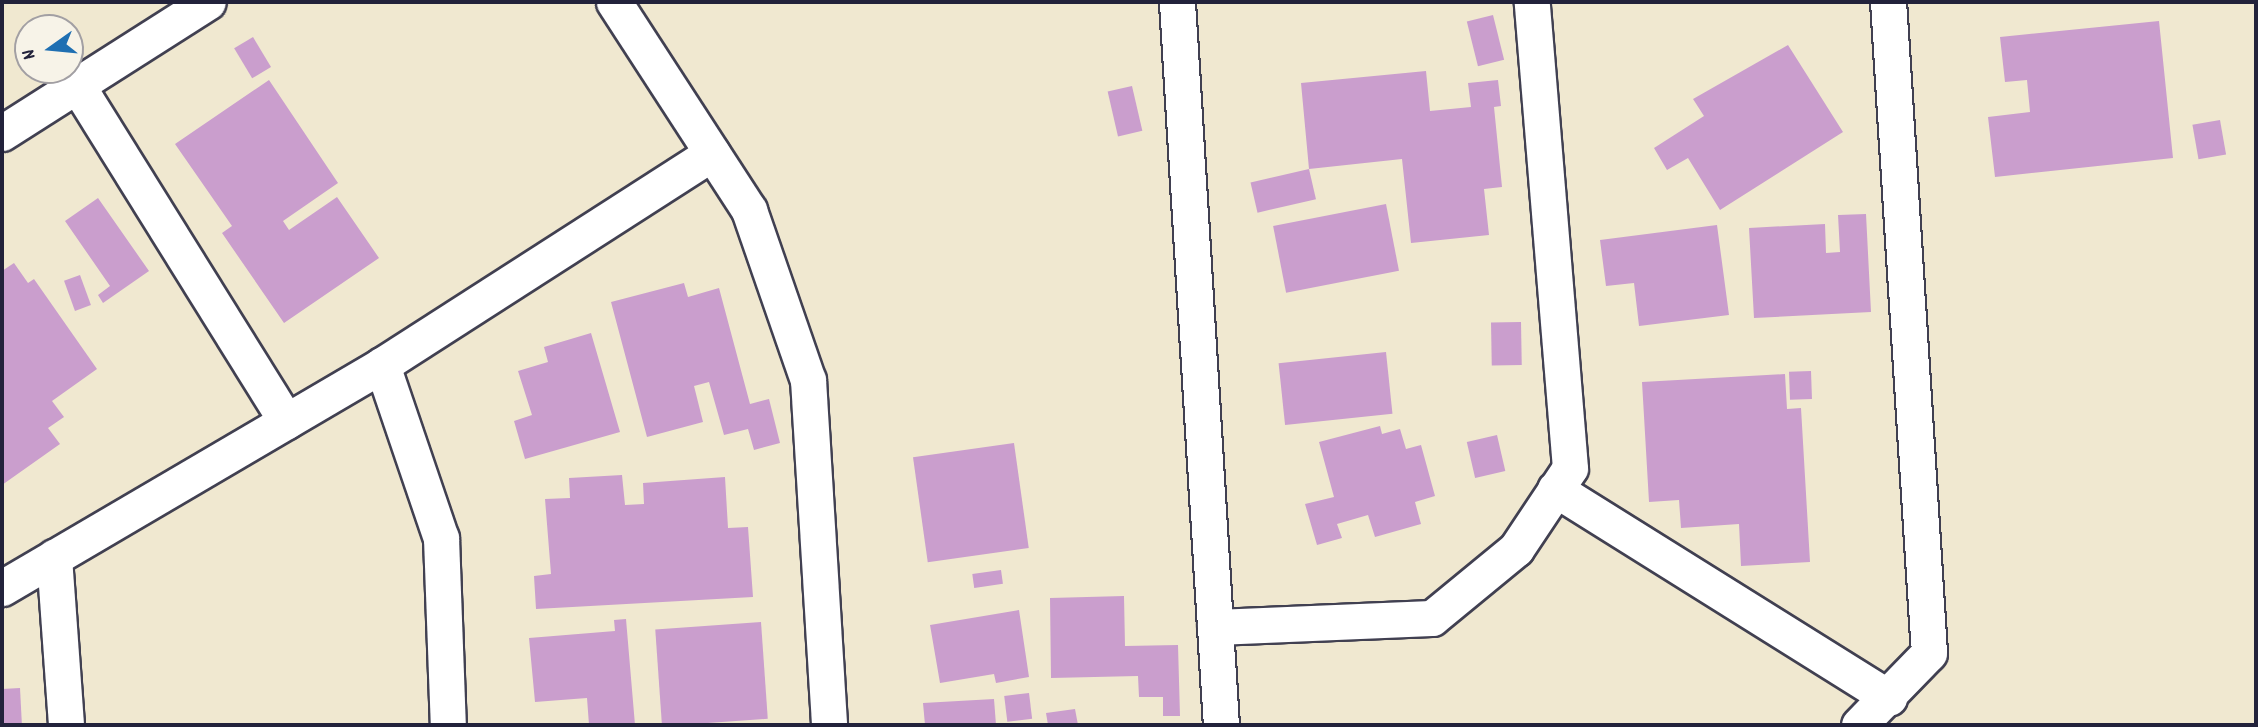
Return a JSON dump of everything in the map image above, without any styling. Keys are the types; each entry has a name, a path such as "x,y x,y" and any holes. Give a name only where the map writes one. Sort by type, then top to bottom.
{"street":[{"path":"2,134 207,2"},
{"path":"614,2 749,210 808,380 829,725"},
{"path":"1177,2 1221,725"},
{"path":"1215,627 1432,618 1516,549 1570,468 1532,2"},
{"path":"1859,725 1889,698 1929,653 1888,2"},
{"path":"77,85 286,421"},
{"path":"2,588 382,365 712,153"},
{"path":"382,365 441,538 448,725"},
{"path":"1555,489 1889,698"},
{"path":"54,557 66,725"}],"building":[{"path":"1493,15 1504,60 1478,66 1467,22"},
{"path":"2159,21 2173,158 1995,177 1988,117 2030,112 2027,80 2005,82 2000,37"},
{"path":"253,37 271,67 252,78 234,48"},
{"path":"1788,45 1843,132 1720,210 1688,158 1667,170 1654,148 1704,116 1693,99"},
{"path":"1426,71 1430,111 1471,107 1468,83 1498,80 1501,106 1494,107 1502,187 1484,189 1489,235 1411,243 1402,159 1309,169 1301,83"},
{"path":"269,80 338,183 283,221 289,230 337,197 379,258 284,323 222,233 232,226 175,144"},
{"path":"1132,86 1142,131 1118,136 1108,92"},
{"path":"2220,120 2226,154 2199,159 2192,125"},
{"path":"1309,169 1316,199 1258,213 1251,182"},
{"path":"98,198 149,271 103,303 98,295 110,286 65,221"},
{"path":"1386,204 1399,271 1286,293 1273,226"},
{"path":"1866,214 1871,312 1754,318 1749,228 1825,224 1826,253 1840,252 1838,215"},
{"path":"1717,225 1729,315 1639,326 1634,283 1606,286 1600,240"},
{"path":"14,263 28,283 34,279 97,369 52,401 64,417 48,428 60,444 2,485 2,271"},
{"path":"80,275 91,305 75,311 64,281"},
{"path":"684,283 688,297 719,288 750,404 769,399 780,443 754,450 748,429 724,435 709,382 694,386 703,422 647,437 611,302"},
{"path":"1521,322 1522,365 1492,366 1491,323"},
{"path":"591,333 620,432 525,459 514,421 532,415 518,371 548,362 544,347"},
{"path":"1386,352 1392,414 1285,425 1279,363"},
{"path":"1811,371 1812,399 1790,400 1789,372"},
{"path":"1785,374 1787,409 1801,408 1810,562 1741,566 1739,524 1681,528 1679,500 1649,502 1642,382"},
{"path":"1380,426 1382,434 1400,429 1406,449 1421,445 1435,496 1415,502 1421,524 1375,537 1368,515 1337,524 1342,538 1317,545 1305,504 1334,497 1319,442"},
{"path":"1497,435 1505,471 1475,478 1467,442"},
{"path":"1014,443 1029,548 928,562 913,457"},
{"path":"622,475 625,505 644,504 643,483 725,477 728,528 748,527 753,597 536,609 534,576 551,574 545,499 570,498 569,478"},
{"path":"1001,570 1003,584 974,588 972,574"},
{"path":"1124,596 1125,646 1178,645 1180,716 1163,716 1163,697 1139,697 1138,676 1051,678 1050,598"},
{"path":"1019,610 1029,677 996,683 994,674 940,683 930,625"},
{"path":"626,619 635,725 589,725 587,698 535,702 529,638 615,631 614,620"},
{"path":"761,622 768,719 662,725 655,629"},
{"path":"20,688 22,725 4,725 2,689"},
{"path":"1029,693 1032,719 1007,722 1004,696"},
{"path":"994,699 996,725 925,725 923,703"},
{"path":"1075,709 1078,725 1048,725 1046,713"}]}
